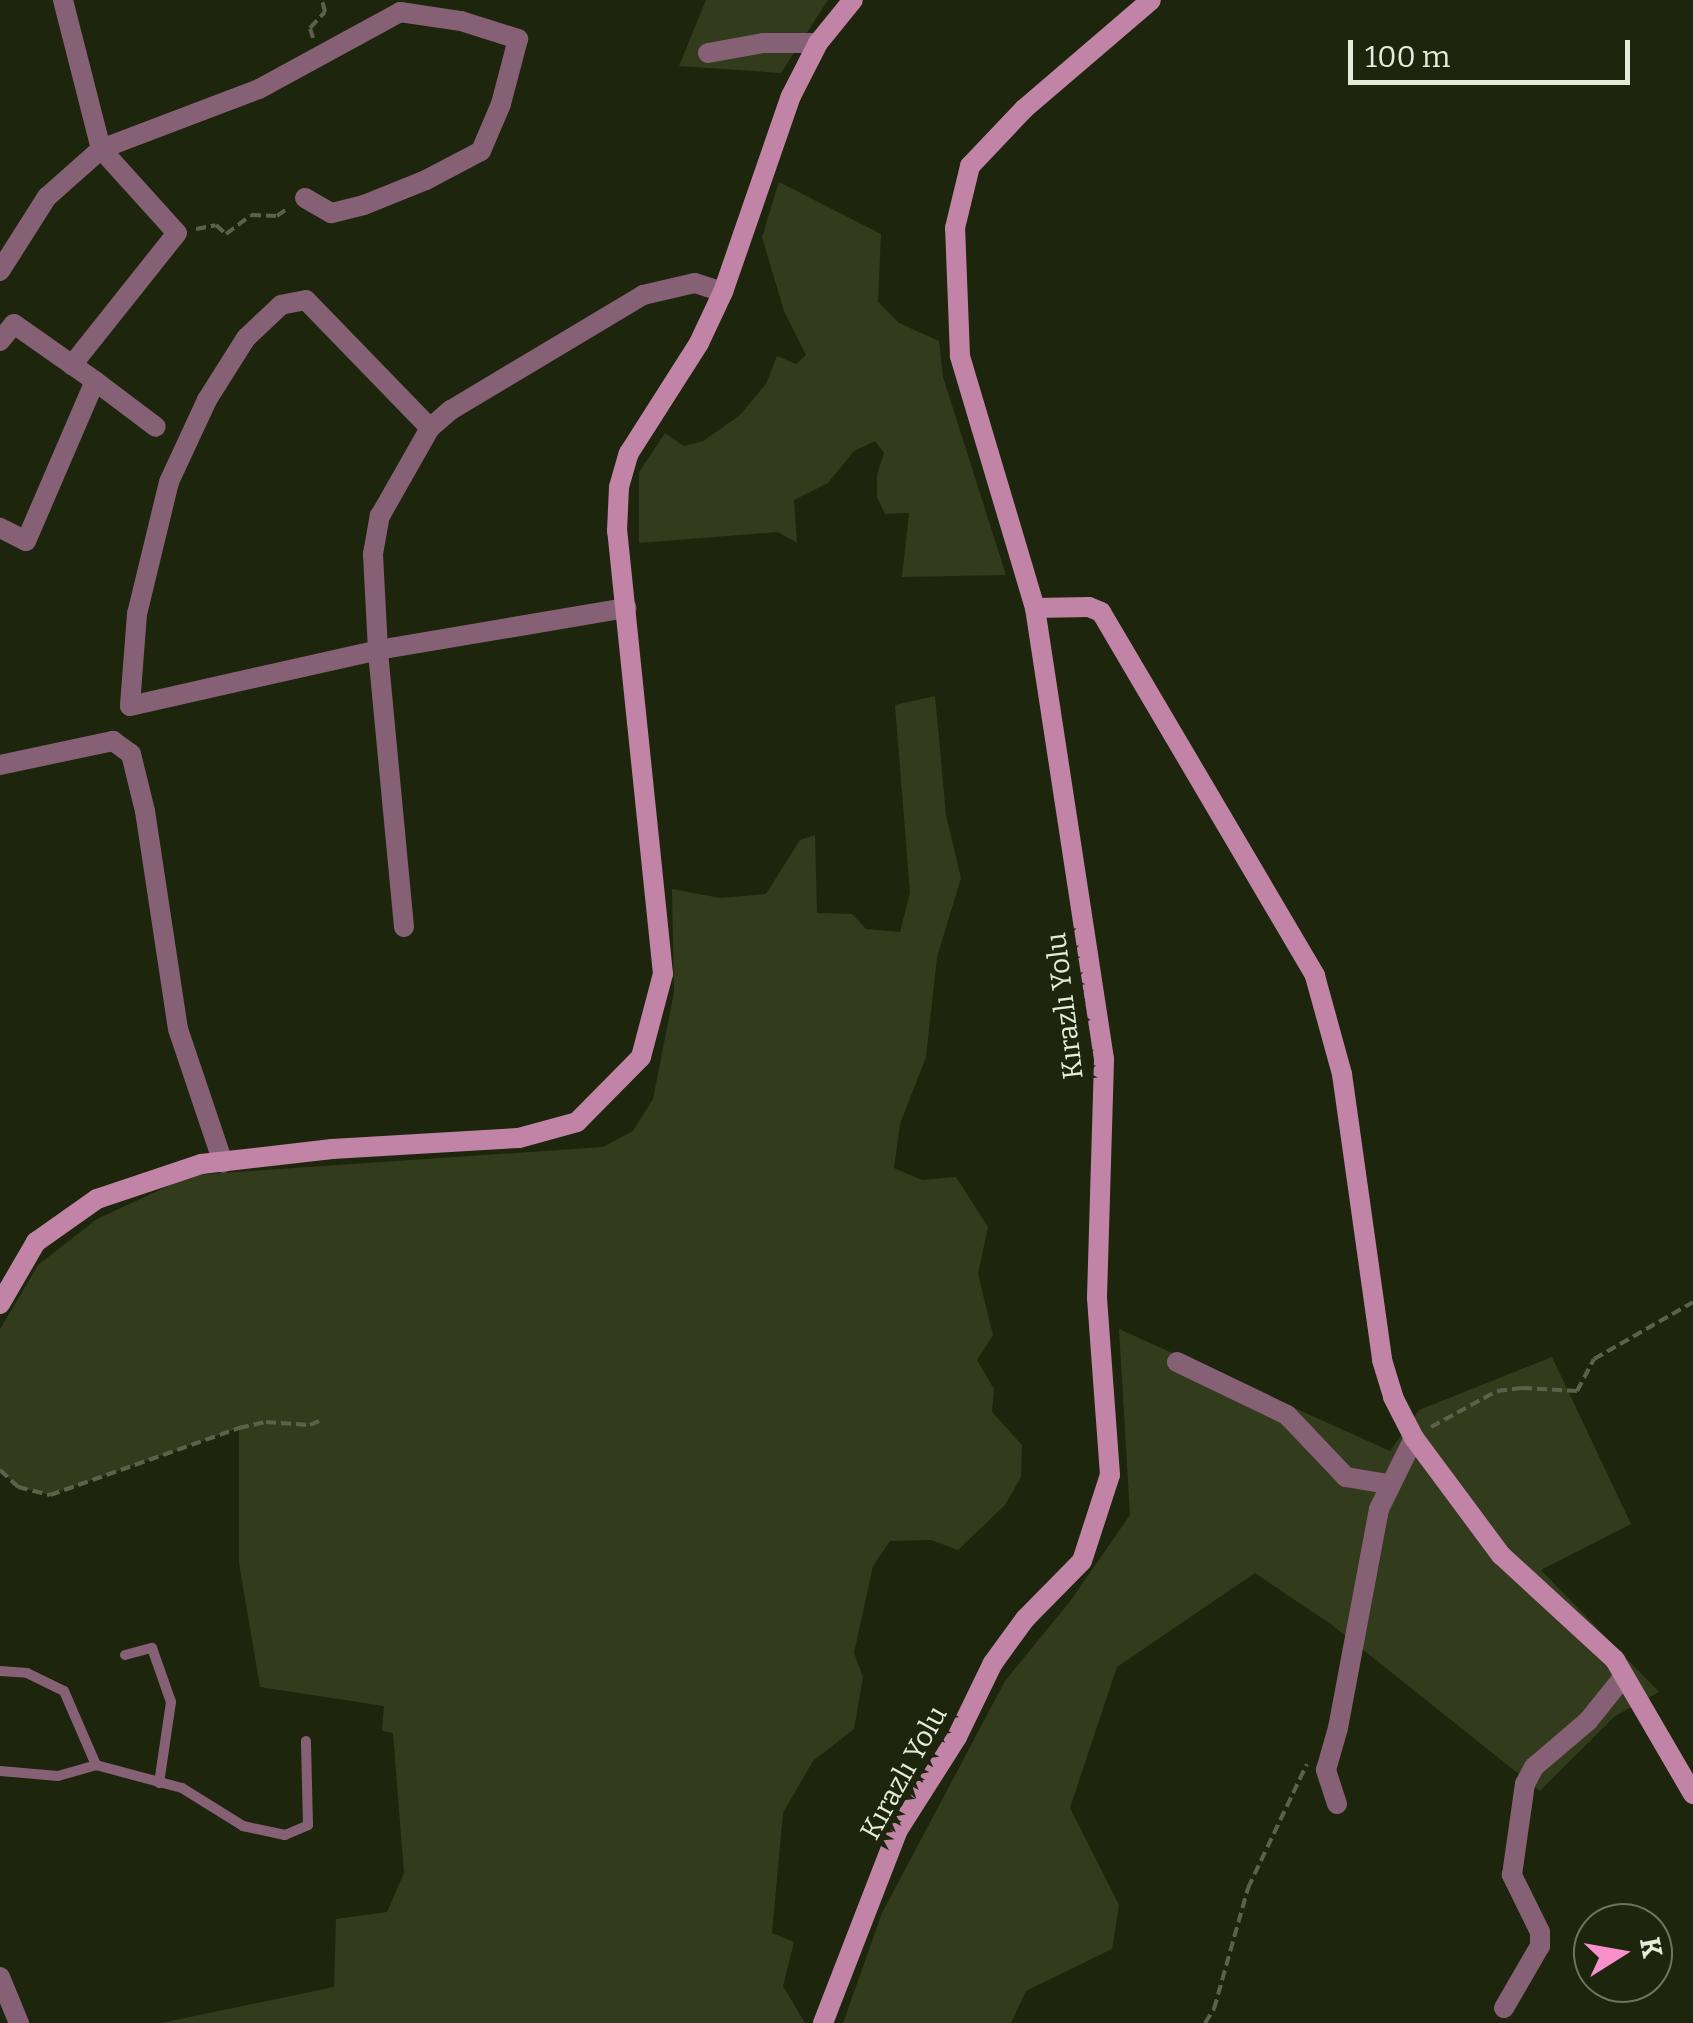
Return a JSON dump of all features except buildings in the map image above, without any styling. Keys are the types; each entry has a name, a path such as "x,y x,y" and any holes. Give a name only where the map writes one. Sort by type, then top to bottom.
{"street":[{"path":"64,0 101,150 177,233 72,365"},
{"path":"0,1304 36,1242 97,1199 200,1164 332,1149 519,1138 577,1122 642,1058 663,974 617,531 619,488 629,453 699,343 723,292 791,96 818,43 853,0"},
{"name":"Kırazlı Yolu","path":"823,2023 898,1830 956,1737 993,1663 1025,1619 1082,1561 1110,1475 1096,1297 1104,1058 1034,608 960,356 954,228 970,166 1024,109 1151,0"},
{"path":"0,270 47,197 101,150 260,88 400,6 518,39 501,104 482,151 364,204 330,213 305,198"},
{"path":"708,53 762,43 818,43"},
{"path":"404,927 378,650 373,554 380,516 430,428 451,410 643,295 695,282 723,292"},
{"path":"430,428 306,300 281,304 236,354 207,400 169,482 137,614 130,706 378,650 626,608"},
{"path":"0,341 14,324 156,427"},
{"path":"0,528 26,541 95,382"},
{"path":"1034,608 1089,607 1102,612 1316,976 1342,1074 1382,1360 1393,1397 1414,1438 1501,1556 1614,1660 1693,1794"},
{"path":"0,765 113,741 131,754 145,811 178,1029 222,1162"},
{"path":"1178,1362 1287,1414 1346,1476 1388,1484"},
{"path":"1337,1804 1326,1770 1338,1728 1379,1509 1414,1438"},
{"path":"1504,2008 1540,1946 1540,1932 1512,1875 1525,1784 1534,1768 1588,1722 1624,1676"},
{"path":"0,1977 20,2023"}],"lane":[{"path":"126,1655 152,1648 171,1702 159,1784"},
{"path":"0,1671 26,1674 64,1691 96,1766"},
{"path":"0,1771 58,1776 96,1766 182,1788 243,1826 285,1835 308,1825 306,1741"}],"path":[{"path":"322,0 325,12 310,28 322,55"},
{"path":"177,233 216,225 226,234 251,214 277,216 305,198"},
{"path":"1414,1438 1456,1409 1497,1391 1576,1391 1594,1360 1693,1302"},
{"path":"0,1470 18,1487 50,1495 240,1428 266,1422 310,1425 321,1420"},
{"path":"1206,2023 1218,1998 1248,1888 1307,1763"}],"green space":[{"path":"706,0 828,0 781,73 679,66"},
{"path":"779,182 881,234 878,302 899,323 939,341 943,377 1006,575 902,577 909,513 885,514 877,497 877,475 884,453 875,441 854,451 828,483 794,500 797,543 778,532 639,543 639,472 665,433 684,446 703,441 739,416 766,384 777,356 796,364 806,355 784,311 762,237"},
{"path":"935,696 946,815 961,878 937,957 926,1057 900,1124 894,1168 922,1180 956,1177 988,1227 978,1274 993,1335 977,1360 994,1389 992,1412 1022,1445 1021,1477 1005,1505 958,1550 931,1540 890,1541 873,1566 854,1653 863,1677 854,1729 813,1761 783,1813 772,1933 794,1942 783,1986 805,2023 161,2023 334,1987 336,1919 387,1912 404,1873 393,1733 382,1731 384,1706 260,1687 239,1563 239,1428 50,1495 18,1487 0,1470 0,1329 38,1265 97,1219 192,1175 603,1147 633,1131 653,1099 674,992 672,889 720,898 766,894 800,840 815,835 817,913 852,914 866,929 900,932 910,893 895,705"},
{"path":"1119,1329 1390,1451 1419,1410 1552,1357 1631,1524 1541,1570 1659,1692 1615,1716 1540,1791 1332,1625 1255,1573 1117,1667 1070,1808 1119,1905 1112,1949 1026,1991 1011,2023 843,2023 882,1913 1005,1681 1071,1600 1130,1515"}]}
